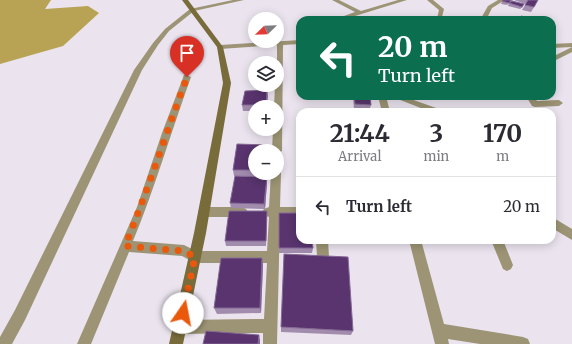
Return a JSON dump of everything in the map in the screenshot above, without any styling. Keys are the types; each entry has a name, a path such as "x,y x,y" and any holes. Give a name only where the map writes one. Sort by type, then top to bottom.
{"street":[{"path":"176,344 204,212 227,83 220,47 185,0"},
{"path":"4,344 20,315 138,70 155,44 167,30 192,10 241,0"},
{"path":"335,0 361,13"},
{"path":"350,16 404,0"},
{"path":"430,0 442,10 440,16"},
{"path":"485,16 490,7 502,0"},
{"path":"284,44 296,42"},
{"path":"556,43 564,45"},
{"path":"556,46 572,45"},
{"path":"220,47 248,46"},
{"path":"277,144 280,48"},
{"path":"556,58 572,49"},
{"path":"84,344 142,206 166,133 187,77"},
{"path":"406,100 428,108"},
{"path":"532,100 535,104 559,103"},
{"path":"270,344 276,180"},
{"path":"204,212 296,212"},
{"path":"556,225 572,235"},
{"path":"322,244 323,257"},
{"path":"416,244 442,344"},
{"path":"499,244 507,265"},
{"path":"125,246 184,251 195,257 272,257"},
{"path":"180,327 271,326"},
{"path":"438,330 524,344"}],"shaded area":[{"path":"0,0 51,0 45,9 88,6 99,13 63,46 0,64"}],"building":[{"path":"511,0 509,3 502,1"},
{"path":"528,0 538,0 534,7 525,5"},
{"path":"512,1 524,4 522,7 509,3"},
{"path":"245,91 267,92 266,100 248,100 248,105 242,105"},
{"path":"354,100 370,100 371,105 355,104"},
{"path":"237,144 248,144 248,170 233,170"},
{"path":"235,176 248,176 248,180 267,180 264,204 230,203"},
{"path":"229,211 267,211 266,241 225,241"},
{"path":"279,213 296,213 296,244 312,244 313,248 279,248"},
{"path":"284,254 348,257 353,331 281,327"},
{"path":"221,258 262,258 260,308 214,308"},
{"path":"206,331 259,335 258,344 203,344"}],"route":[{"path":"183,313 195,257 184,251 125,246 142,206 166,133 187,77"}]}
